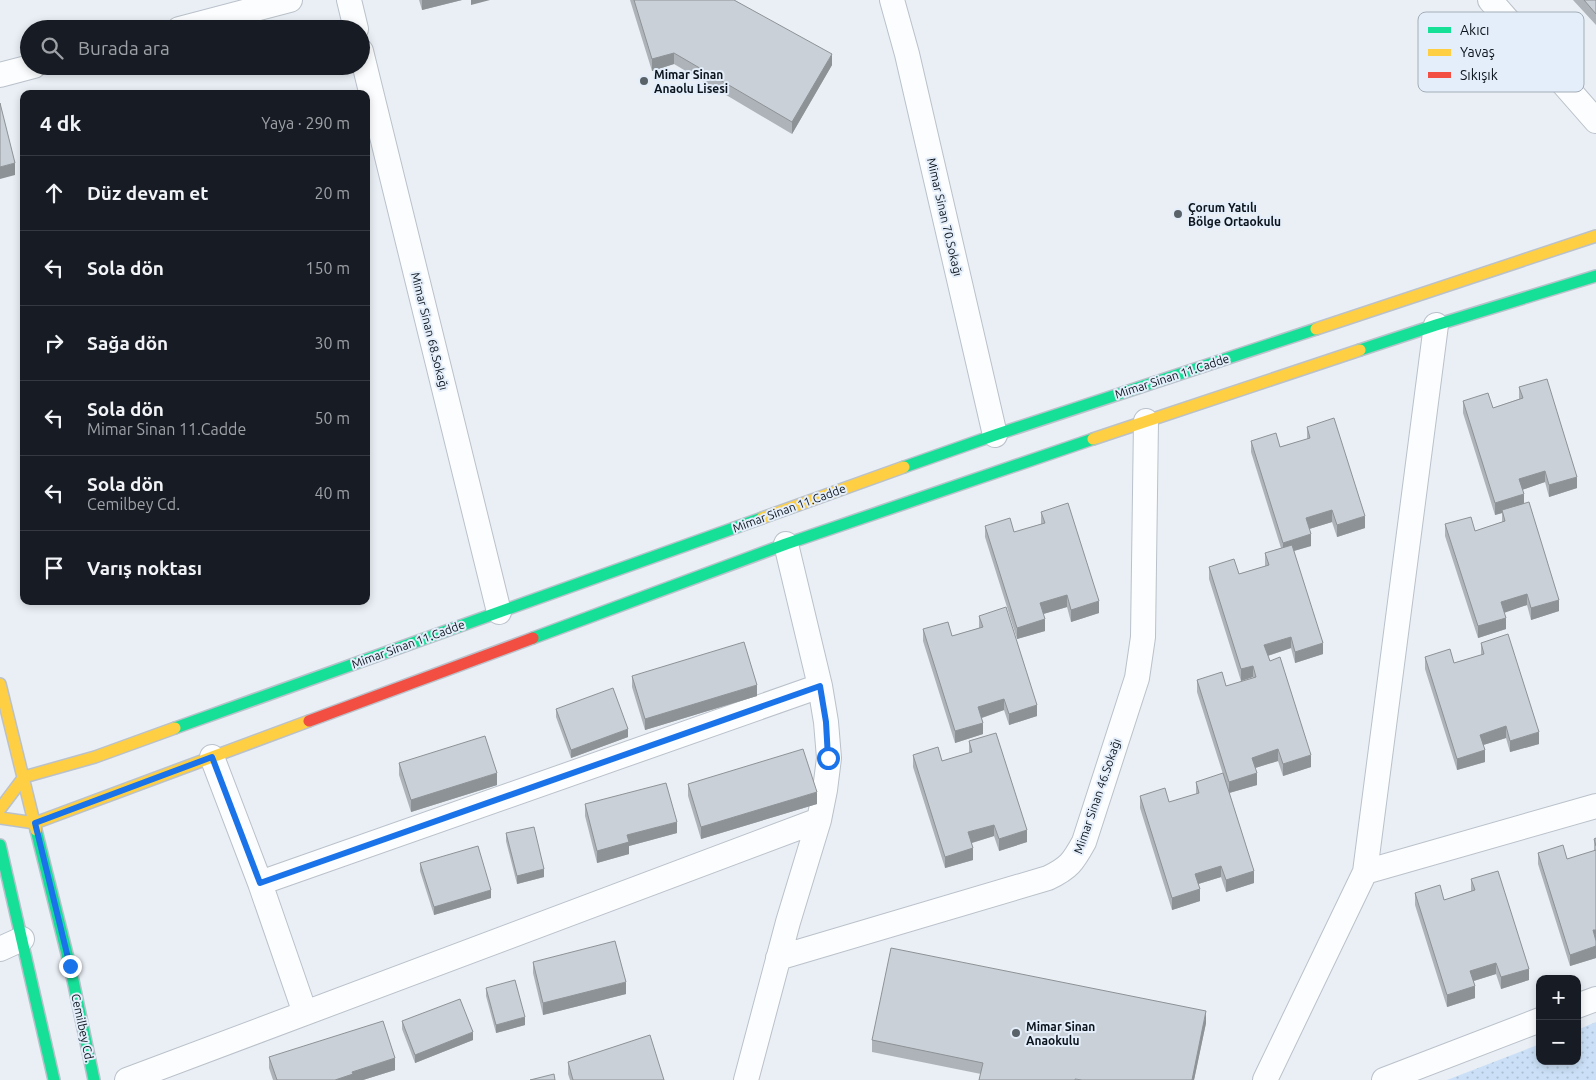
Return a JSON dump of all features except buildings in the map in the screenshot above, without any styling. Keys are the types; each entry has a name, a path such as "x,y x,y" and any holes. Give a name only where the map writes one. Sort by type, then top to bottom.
{"street":[{"path":"213,20 290,0"},
{"path":"349,0 354,20"},
{"name":"Mimar Sinan 70.Sokağı","path":"892,0 907,54 995,435"},
{"path":"1493,1 1502,12"},
{"path":"0,75 20,70"},
{"name":"Mimar Sinan 68.Sokağı","path":"367,75 499,612"},
{"path":"1571,92 1596,121"},
{"name":"Mimar Sinan 11.Cadde","path":"24,777 95,758 995,435 1596,236"},
{"path":"0,818 35,823 786,544 1146,421 1436,325 1596,276"},
{"path":"1266,1080 1365,872 1436,325"},
{"name":"Mimar Sinan 46.Sokağı","path":"778,958 1048,878 1063,871 1074,860 1084,842 1137,678 1142,638 1146,421"},
{"path":"746,1080 778,958 819,820 825,790 828,758 826,722 820,686 786,544"},
{"name":"Cemilbey Cd.","path":"0,684 70,966 94,1080"},
{"path":"260,883 820,686"},
{"path":"212,757 260,883 305,1013"},
{"path":"0,809 24,777"},
{"path":"1365,872 1596,806"},
{"path":"127,1080 819,820"},
{"path":"0,845 54,1080"},
{"path":"0,948 22,938"},
{"path":"1581,1005 1596,999"},
{"path":"1384,1080 1536,1022"}],"shaded area":[{"path":"1596,1022 1596,1080 1447,1080 1536,1046 1536,1065 1581,1065 1581,1028"}],"traffic: fast":[{"path":"1360,350 1596,276"},
{"path":"904,467 1316,329"},
{"path":"533,638 786,544 1093,439"},
{"path":"175,728 762,518"},
{"path":"36,830 70,966 94,1080"},
{"path":"0,845 54,1080"}],"traffic: slow":[{"path":"1316,329 1596,236"},
{"path":"1093,439 1360,350"},
{"path":"762,518 904,467"},
{"path":"0,684 36,830"},
{"path":"0,818 35,823 309,721"},
{"path":"0,809 24,777 95,757 175,728"}],"traffic: jam":[{"path":"309,721 533,638"}],"place":[{"name":"Mimar Sinan Anaolu Lisesi","path":"644,81"},
{"name":"Çorum Yatılı Bölge Ortaokulu","path":"1178,214"},
{"name":"Mimar Sinan Anaokulu","path":"1016,1033"}],"route":[{"path":"70,966 35,823 212,757 260,883 820,686 826,722 828,758"}]}
